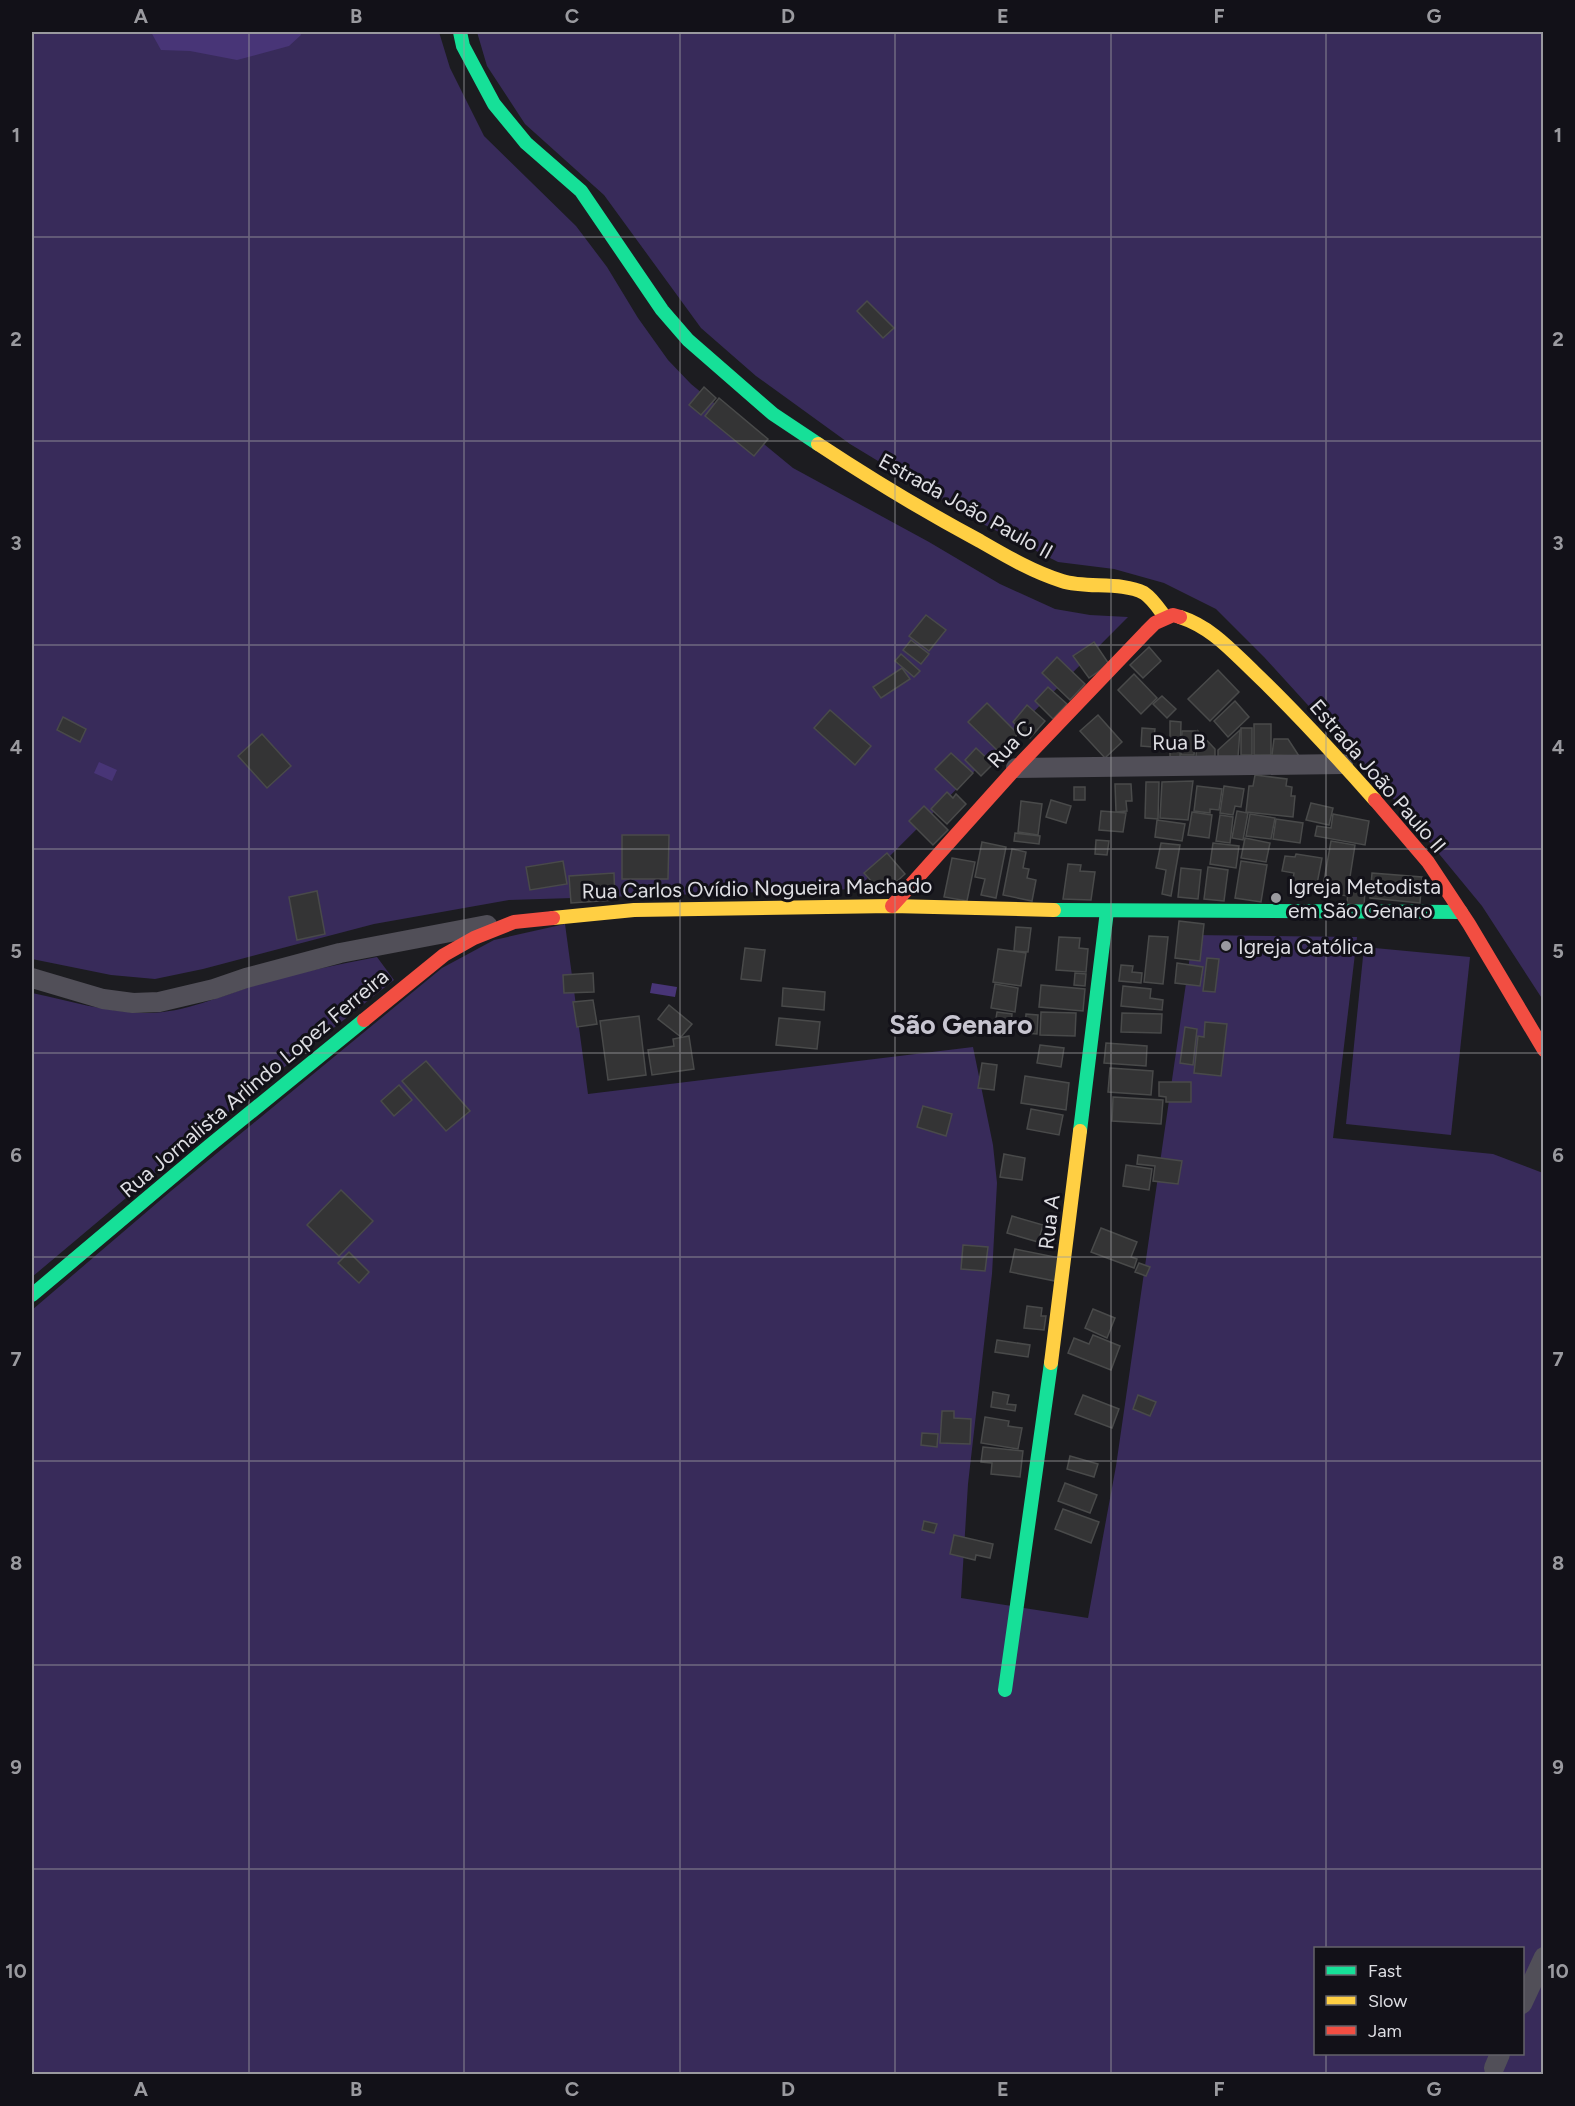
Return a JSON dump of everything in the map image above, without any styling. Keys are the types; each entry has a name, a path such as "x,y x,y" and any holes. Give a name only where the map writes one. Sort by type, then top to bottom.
{"street":[{"name":"Estrada João Paulo II","path":"460,32 463,46 494,104 526,143 581,191 662,310 688,340 773,414 863,474 950,525 1031,568 1064,582 1129,589 1143,593 1153,601 1165,617 1180,616 1195,622 1215,635 1275,692 1343,764 1428,862 1461,912 1544,1050"},
{"name":"Rua C","path":"892,906 1016,768 1146,632 1165,617"},
{"name":"Rua B","path":"1016,768 1343,764"},
{"name":"Rua Carlos Ovídio Nogueira Machado","path":"32,978 103,999 133,1003 159,1002 214,989 340,953 514,922 633,910 892,906 1107,911 1461,912"},
{"name":"Rua A","path":"1005,1690 1058,1317 1107,911"},
{"name":"Rua Jornalista Arlindo Lopez Ferreira","path":"32,1295 411,980 444,955 474,938 514,922"},
{"path":"1524,2000 1544,1957"}],"shaded area":[{"path":"32,32 439,32 450,68 484,136 576,226 607,267 638,318 668,360 691,384 793,468 929,542 1000,584 1055,609 1090,615 1128,617 857,889 509,900 374,924 203,969 155,979 111,975 32,959"},
{"path":"151,32 300,32 301,35 289,46 237,60 190,51 161,50"},
{"path":"477,32 1543,32 1543,1000 1482,906 1398,804 1264,657 1216,609 1164,583 1114,569 1058,562 977,521 850,444 756,376 701,328 604,195 525,124 487,66"},
{"path":"99,762 117,770 112,781 94,773"},
{"path":"565,924 588,1094 973,1047 993,1145 997,1183 992,1274 968,1484 961,1598 1088,1618 1116,1466 1193,935 1357,937 1333,1138 1493,1154 1543,1173 1543,2074 32,2074 32,1310 171,1191 442,968 494,940"},
{"path":"1364,947 1470,957 1451,1135 1346,1124"},
{"path":"377,957 394,980 233,1108 32,1277 32,993 116,1011 159,1013 201,1004 286,977"},
{"path":"652,983 677,987 675,997 650,993"}],"building":[{"path":"867,301 894,328 883,338 857,311"},
{"path":"704,387 716,398 701,415 689,405"},
{"path":"719,398 768,439 754,456 705,416"},
{"path":"926,615 946,630 929,651 909,636"},
{"path":"911,640 929,654 921,664 903,650"},
{"path":"1094,642 1109,664 1089,678 1073,656"},
{"path":"1149,647 1161,661 1143,678 1130,665"},
{"path":"901,654 920,671 914,677 895,661"},
{"path":"1057,657 1085,684 1070,700 1042,673"},
{"path":"902,668 910,679 881,698 873,687"},
{"path":"1218,670 1239,692 1210,721 1188,699"},
{"path":"1134,674 1157,698 1141,714 1118,690"},
{"path":"1048,687 1067,704 1053,719 1035,701"},
{"path":"1162,696 1176,709 1167,718 1153,704"},
{"path":"1235,701 1249,717 1228,737 1214,721"},
{"path":"987,703 1018,734 999,752 968,722"},
{"path":"1027,705 1045,721 1030,738 1013,722"},
{"path":"830,710 871,746 855,765 814,728"},
{"path":"1098,715 1122,742 1105,758 1080,731"},
{"path":"63,717 86,729 80,742 57,730"},
{"path":"1170,721 1181,722 1180,757 1170,757"},
{"path":"1254,724 1271,724 1271,755 1254,755"},
{"path":"1142,728 1155,729 1153,747 1141,746"},
{"path":"1241,728 1252,728 1252,755 1241,755"},
{"path":"1240,730 1238,757 1218,756 1218,750"},
{"path":"1182,731 1196,731 1194,755 1181,755"},
{"path":"1198,731 1215,749 1215,756 1196,757"},
{"path":"262,734 291,766 267,788 238,756"},
{"path":"1274,739 1288,739 1299,756 1272,755"},
{"path":"976,748 993,764 981,776 965,760"},
{"path":"951,753 973,773 957,790 935,769"},
{"path":"1255,775 1287,779 1286,786 1292,787 1291,796 1295,796 1293,817 1246,812 1249,786 1253,786"},
{"path":"1193,781 1188,820 1160,818 1162,782"},
{"path":"1146,782 1159,782 1158,819 1145,818"},
{"path":"1115,784 1131,784 1132,801 1126,801 1127,811 1116,812"},
{"path":"1197,786 1222,789 1219,810 1210,809 1210,813 1194,811"},
{"path":"1224,786 1244,789 1241,807 1235,806 1233,815 1220,813"},
{"path":"1074,787 1085,787 1085,800 1074,800"},
{"path":"947,792 953,798 956,794 966,804 947,824 931,809"},
{"path":"1051,800 1071,806 1066,823 1046,817"},
{"path":"1021,801 1042,804 1038,835 1018,832"},
{"path":"1311,803 1333,808 1329,825 1306,820"},
{"path":"924,806 948,830 933,845 909,821"},
{"path":"1101,811 1126,813 1123,832 1099,830"},
{"path":"1237,811 1248,813 1243,840 1232,838"},
{"path":"1192,812 1212,815 1209,838 1188,835"},
{"path":"1250,814 1275,818 1271,839 1246,836"},
{"path":"1333,814 1369,821 1365,845 1315,836 1317,826 1331,828"},
{"path":"1220,815 1233,817 1230,843 1216,841"},
{"path":"1276,819 1303,823 1300,843 1273,839"},
{"path":"1157,820 1185,824 1182,841 1155,837"},
{"path":"1015,833 1040,836 1039,844 1014,841"},
{"path":"622,835 669,835 668,879 622,879"},
{"path":"1245,838 1270,843 1266,862 1241,858"},
{"path":"1096,840 1109,841 1107,855 1095,854"},
{"path":"1331,841 1355,845 1347,896 1322,892"},
{"path":"982,842 1006,847 996,898 981,895 985,879 975,877"},
{"path":"1161,843 1180,845 1171,896 1162,894 1166,870 1156,868"},
{"path":"1213,843 1239,846 1236,868 1210,864"},
{"path":"1012,849 1026,852 1023,868 1029,869 1027,878 1036,880 1032,901 1003,895"},
{"path":"887,853 905,874 883,894 864,873"},
{"path":"1296,854 1322,858 1316,889 1292,884 1294,873 1282,871 1285,856 1295,857"},
{"path":"952,858 975,862 967,901 944,897"},
{"path":"563,861 567,884 530,890 526,867"},
{"path":"1241,861 1267,865 1261,902 1235,898"},
{"path":"1068,864 1081,865 1080,871 1095,872 1091,900 1063,899"},
{"path":"1208,867 1228,870 1224,901 1204,899"},
{"path":"1181,868 1201,870 1198,899 1178,897"},
{"path":"614,873 615,900 571,903 569,876"},
{"path":"1372,873 1422,877 1420,903 1370,898"},
{"path":"1348,889 1365,890 1364,906 1347,904"},
{"path":"317,891 325,934 297,940 289,897"},
{"path":"1179,921 1204,924 1200,961 1175,958"},
{"path":"1016,927 1031,928 1028,952 1014,951"},
{"path":"1149,936 1168,937 1163,984 1144,982"},
{"path":"1059,937 1080,938 1079,948 1088,949 1086,972 1056,970"},
{"path":"745,948 765,950 761,981 741,979"},
{"path":"998,949 1026,953 1021,986 993,982"},
{"path":"1207,958 1219,959 1215,992 1203,991"},
{"path":"1177,963 1203,967 1200,986 1175,983"},
{"path":"1121,965 1133,966 1132,972 1142,973 1141,983 1119,981"},
{"path":"593,973 594,992 564,993 563,975"},
{"path":"1075,973 1086,974 1085,986 1074,985"},
{"path":"995,984 1018,988 1015,1012 991,1008"},
{"path":"1041,985 1085,989 1083,1011 1039,1007"},
{"path":"1123,986 1151,989 1150,998 1163,1000 1162,1010 1121,1006"},
{"path":"783,988 825,992 824,1010 782,1006"},
{"path":"593,1000 597,1024 577,1027 573,1002"},
{"path":"669,1005 692,1024 681,1037 658,1019"},
{"path":"997,1012 1012,1014 1010,1034 994,1031"},
{"path":"1041,1012 1076,1013 1075,1036 1040,1035"},
{"path":"1122,1013 1162,1014 1161,1033 1121,1032"},
{"path":"1026,1014 1038,1015 1037,1034 1025,1033"},
{"path":"639,1016 646,1075 608,1080 600,1021"},
{"path":"779,1018 820,1022 817,1049 776,1045"},
{"path":"1205,1022 1227,1024 1221,1076 1194,1073 1198,1036 1204,1037"},
{"path":"1185,1027 1197,1029 1193,1065 1180,1063"},
{"path":"689,1036 694,1069 652,1075 648,1050 674,1046 673,1039"},
{"path":"1106,1043 1147,1046 1146,1066 1104,1063"},
{"path":"1040,1045 1064,1048 1061,1067 1037,1063"},
{"path":"426,1061 470,1111 446,1131 402,1081"},
{"path":"982,1063 997,1065 994,1090 978,1088"},
{"path":"1110,1068 1153,1071 1151,1095 1108,1092"},
{"path":"1025,1076 1069,1083 1066,1110 1021,1103"},
{"path":"1159,1082 1191,1082 1191,1102 1166,1102 1166,1097 1159,1096"},
{"path":"399,1085 412,1100 394,1116 381,1101"},
{"path":"1113,1097 1163,1100 1161,1124 1112,1121"},
{"path":"923,1106 952,1114 946,1136 917,1127"},
{"path":"1031,1109 1063,1115 1059,1135 1027,1129"},
{"path":"1004,1154 1025,1158 1022,1180 1000,1177"},
{"path":"1138,1155 1182,1161 1178,1184 1153,1181 1155,1166 1137,1164"},
{"path":"1126,1165 1152,1169 1149,1190 1123,1186"},
{"path":"341,1190 373,1221 339,1256 307,1225"},
{"path":"1012,1216 1043,1225 1038,1242 1007,1233"},
{"path":"1101,1228 1137,1242 1131,1257 1137,1259 1134,1268 1091,1252"},
{"path":"963,1245 988,1247 985,1271 961,1269"},
{"path":"1015,1249 1060,1258 1055,1281 1010,1272"},
{"path":"349,1252 369,1272 359,1283 338,1263"},
{"path":"1139,1263 1150,1267 1146,1276 1135,1272"},
{"path":"1027,1306 1042,1308 1041,1316 1046,1316 1044,1330 1024,1328"},
{"path":"1093,1309 1115,1318 1107,1338 1085,1328"},
{"path":"1093,1335 1120,1346 1111,1370 1068,1353 1074,1338 1089,1344"},
{"path":"997,1340 1030,1345 1028,1357 995,1352"},
{"path":"993,1392 1009,1395 1007,1404 1016,1405 1015,1411 991,1407"},
{"path":"1083,1395 1119,1409 1112,1428 1075,1414"},
{"path":"1138,1395 1156,1402 1150,1416 1133,1409"},
{"path":"942,1411 954,1411 954,1418 971,1419 970,1444 940,1443"},
{"path":"985,1417 1009,1421 1008,1426 1022,1428 1018,1449 981,1443"},
{"path":"922,1433 938,1434 937,1447 921,1445"},
{"path":"983,1447 1023,1451 1020,1477 991,1474 992,1463 981,1462"},
{"path":"1070,1456 1098,1464 1094,1477 1067,1469"},
{"path":"1065,1483 1097,1495 1090,1513 1058,1501"},
{"path":"1063,1509 1099,1522 1091,1543 1055,1529"},
{"path":"924,1521 937,1524 934,1533 922,1530"},
{"path":"954,1535 993,1544 990,1558 976,1555 975,1560 950,1554"}],"traffic: fast":[{"path":"460,32 463,46 494,104 526,143 581,191 662,310 688,340 773,414 818,444"},
{"path":"1054,910 1461,912"},
{"path":"1080,1131 1107,911"},
{"path":"32,1295 209,1146 364,1020"},
{"path":"1005,1690 1051,1363"}],"traffic: slow":[{"path":"818,444 918,506 1020,563 1062,581 1135,589 1150,598 1165,617"},
{"path":"1180,617 1211,633 1229,648 1300,718 1375,800"},
{"path":"553,918 634,910 892,906 1054,910"},
{"path":"1051,1363 1080,1131"}],"traffic: jam":[{"path":"892,906 1016,768 1146,632 1155,623 1173,615 1180,617"},
{"path":"1375,800 1428,862 1469,924 1544,1050"},
{"path":"364,1020 444,955 474,938 514,922 553,918"}],"place":[{"name":"Igreja Metodista em São Genaro","path":"1276,898"},
{"name":"Igreja Católica","path":"1226,946"}],"district":[{"name":"São Genaro","path":"961,1024"}]}
